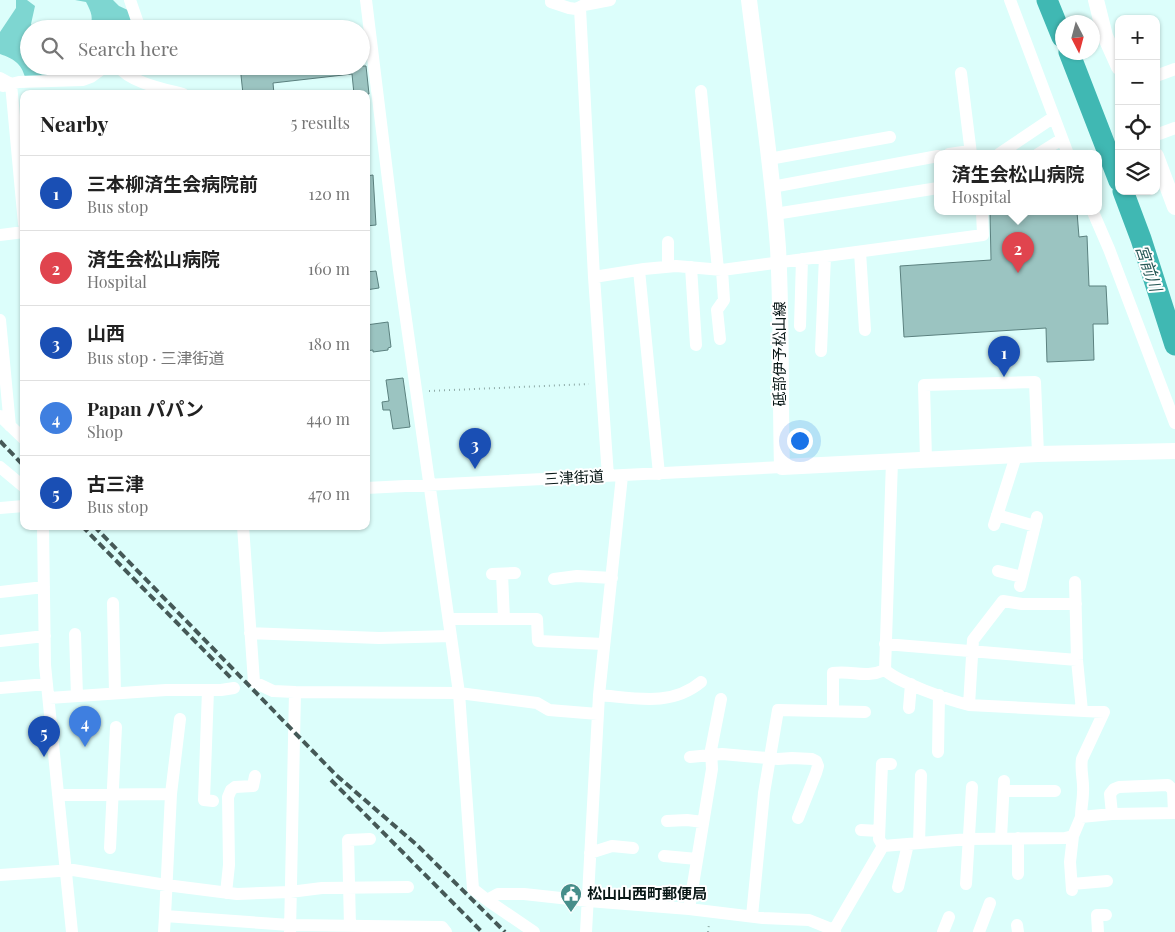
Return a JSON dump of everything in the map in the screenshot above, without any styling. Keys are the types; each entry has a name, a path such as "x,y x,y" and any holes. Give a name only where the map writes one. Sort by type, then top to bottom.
{"main road":[{"name":"砥部伊予松山線","path":"749,0 775,214 781,324 782,467"},
{"path":"1096,0 1105,36 1116,60"},
{"path":"1160,167 1175,207"},
{"path":"782,467 1038,454 1175,451"}],"street":[{"path":"130,0 137,20"},
{"path":"366,0 368,20"},
{"path":"551,0 551,2 569,8 580,8 584,5 610,0"},
{"path":"1010,0 1066,150"},
{"path":"580,8 594,277 608,476"},
{"path":"370,33 399,270 459,693 473,889 486,900 534,932"},
{"path":"1160,75 1175,69"},
{"path":"961,73 965,150"},
{"path":"20,196 4,83 83,80 94,75"},
{"path":"129,75 160,90"},
{"path":"706,98 704,176 724,300 718,310 720,339"},
{"path":"1005,150 1054,117"},
{"path":"1160,134 1175,128"},
{"path":"769,160 890,137"},
{"path":"1044,150 1062,139"},
{"path":"772,187 934,157"},
{"path":"775,214 934,189"},
{"path":"594,277 668,267 720,270 983,236 982,215"},
{"path":"1094,215 1175,423"},
{"path":"0,235 20,232"},
{"path":"668,242 668,267"},
{"path":"860,252 857,295 863,330"},
{"path":"821,351 825,256"},
{"path":"800,326 802,259"},
{"path":"690,267 696,345"},
{"path":"639,270 659,474"},
{"path":"0,320 10,426"},
{"path":"926,460 924,385 1035,382 1038,454"},
{"path":"0,416 20,435"},
{"path":"998,571 1021,582 1036,521 995,520 1016,456"},
{"path":"892,461 885,670 891,676 939,695 969,704 1104,712 1082,759 1084,791 1081,817 1074,836 1070,862 1072,887 1108,881"},
{"path":"0,467 20,484"},
{"name":"三津街道","path":"370,488 782,467"},
{"path":"586,932 599,694 622,476"},
{"path":"0,508 20,506"},
{"path":"43,530 48,698 72,932"},
{"path":"243,530 254,682 273,691 459,693 537,703 549,710 598,714"},
{"path":"503,574 504,619"},
{"path":"554,579 577,576 612,578"},
{"path":"1075,582 1077,660 1082,711"},
{"path":"0,592 44,587"},
{"path":"969,704 973,640 1002,601 1022,604 1076,604"},
{"path":"113,602 115,693"},
{"path":"449,619 537,619 538,642 604,644"},
{"path":"75,634 77,696"},
{"path":"250,634 379,638 451,636"},
{"path":"0,641 45,636"},
{"path":"885,644 1077,660"},
{"path":"834,711 833,673 843,671 868,675 885,670"},
{"path":"599,694 641,699 666,698 682,695 701,682"},
{"path":"0,688 47,684"},
{"path":"909,708 911,684"},
{"path":"48,698 166,690 234,688"},
{"path":"208,690 211,736 204,800 214,801"},
{"path":"290,928 295,692"},
{"path":"938,752 939,695"},
{"path":"689,909 712,769 711,755 721,699"},
{"path":"752,916 764,793 778,710 865,712"},
{"path":"164,932 171,794 180,719"},
{"path":"110,848 116,727"},
{"path":"690,757 734,754 816,761 818,766 816,773 798,818"},
{"path":"883,846 879,839 882,764 891,764"},
{"path":"898,887 913,843 921,775"},
{"path":"226,892 229,865 228,797 231,790 235,787 253,786 256,782 255,776"},
{"path":"1081,817 1112,814 1174,813 1173,790 1168,785 1119,787 1110,794 1112,814"},
{"path":"1001,838 1004,786 1055,791"},
{"path":"966,884 972,787"},
{"path":"58,795 171,794"},
{"path":"667,821 687,820 703,822"},
{"path":"861,830 879,830"},
{"path":"883,846 969,839 1065,838 1074,836"},
{"path":"1018,838 1018,874"},
{"path":"350,926 348,840 370,839"},
{"path":"590,853 612,846 633,848"},
{"path":"486,900 498,894 511,893 809,920 834,931 883,846"},
{"path":"664,856 697,860"},
{"path":"0,875 65,869 237,894 290,892 322,888 408,887"},
{"path":"979,932 990,903"},
{"path":"1098,932 1097,915 1106,915"},
{"path":"165,916 290,928 350,926 442,927 446,932"},
{"path":"944,932 949,917"}],"path":[{"path":"416,392 602,383"}],"shaded area":[{"path":"16,0 27,0 35,6 32,20 20,20 20,67 16,62 0,54 0,32 16,8"},
{"path":"75,0 113,0 119,6 132,12 134,20 92,20 86,2"},
{"path":"24,75 69,75 25,77"}],"building":[{"path":"241,75 343,75 273,83 274,90 243,90"},
{"path":"352,75 367,75 369,90 354,90"},
{"path":"370,175 373,175 376,225 370,226"},
{"path":"990,215 1077,215 1079,237 1087,236 1089,286 1106,286 1108,324 1093,324 1094,360 1047,362 1046,328 904,337 900,266 991,260"},
{"path":"376,271 379,288 370,289 370,272"},
{"path":"388,322 391,347 388,350 373,352 373,350 370,350 370,324"},
{"path":"403,378 410,427 393,429 390,410 383,410 382,402 389,401 386,380"}],"waterway":[{"name":"宮前川","path":"1047,0 1055,20"},
{"name":"宮前川","path":"1072,60 1115,171"},
{"name":"宮前川","path":"1124,195 1141,239 1175,345"}],"railway":[{"path":"0,441 20,462"},
{"path":"86,530 233,680"},
{"path":"98,530 336,775 418,846 505,932"},
{"path":"331,780 482,932"}],"place":[{"name":"済生会松山病院","path":"1018,273"},
{"name":"三本柳済生会病院前","path":"1004,377"},
{"name":"山西","path":"475,469"},
{"name":"Papan パパン","path":"85,747"},
{"name":"古三津","path":"44,757"},
{"name":"松山山西町郵便局","path":"571,913"}]}
